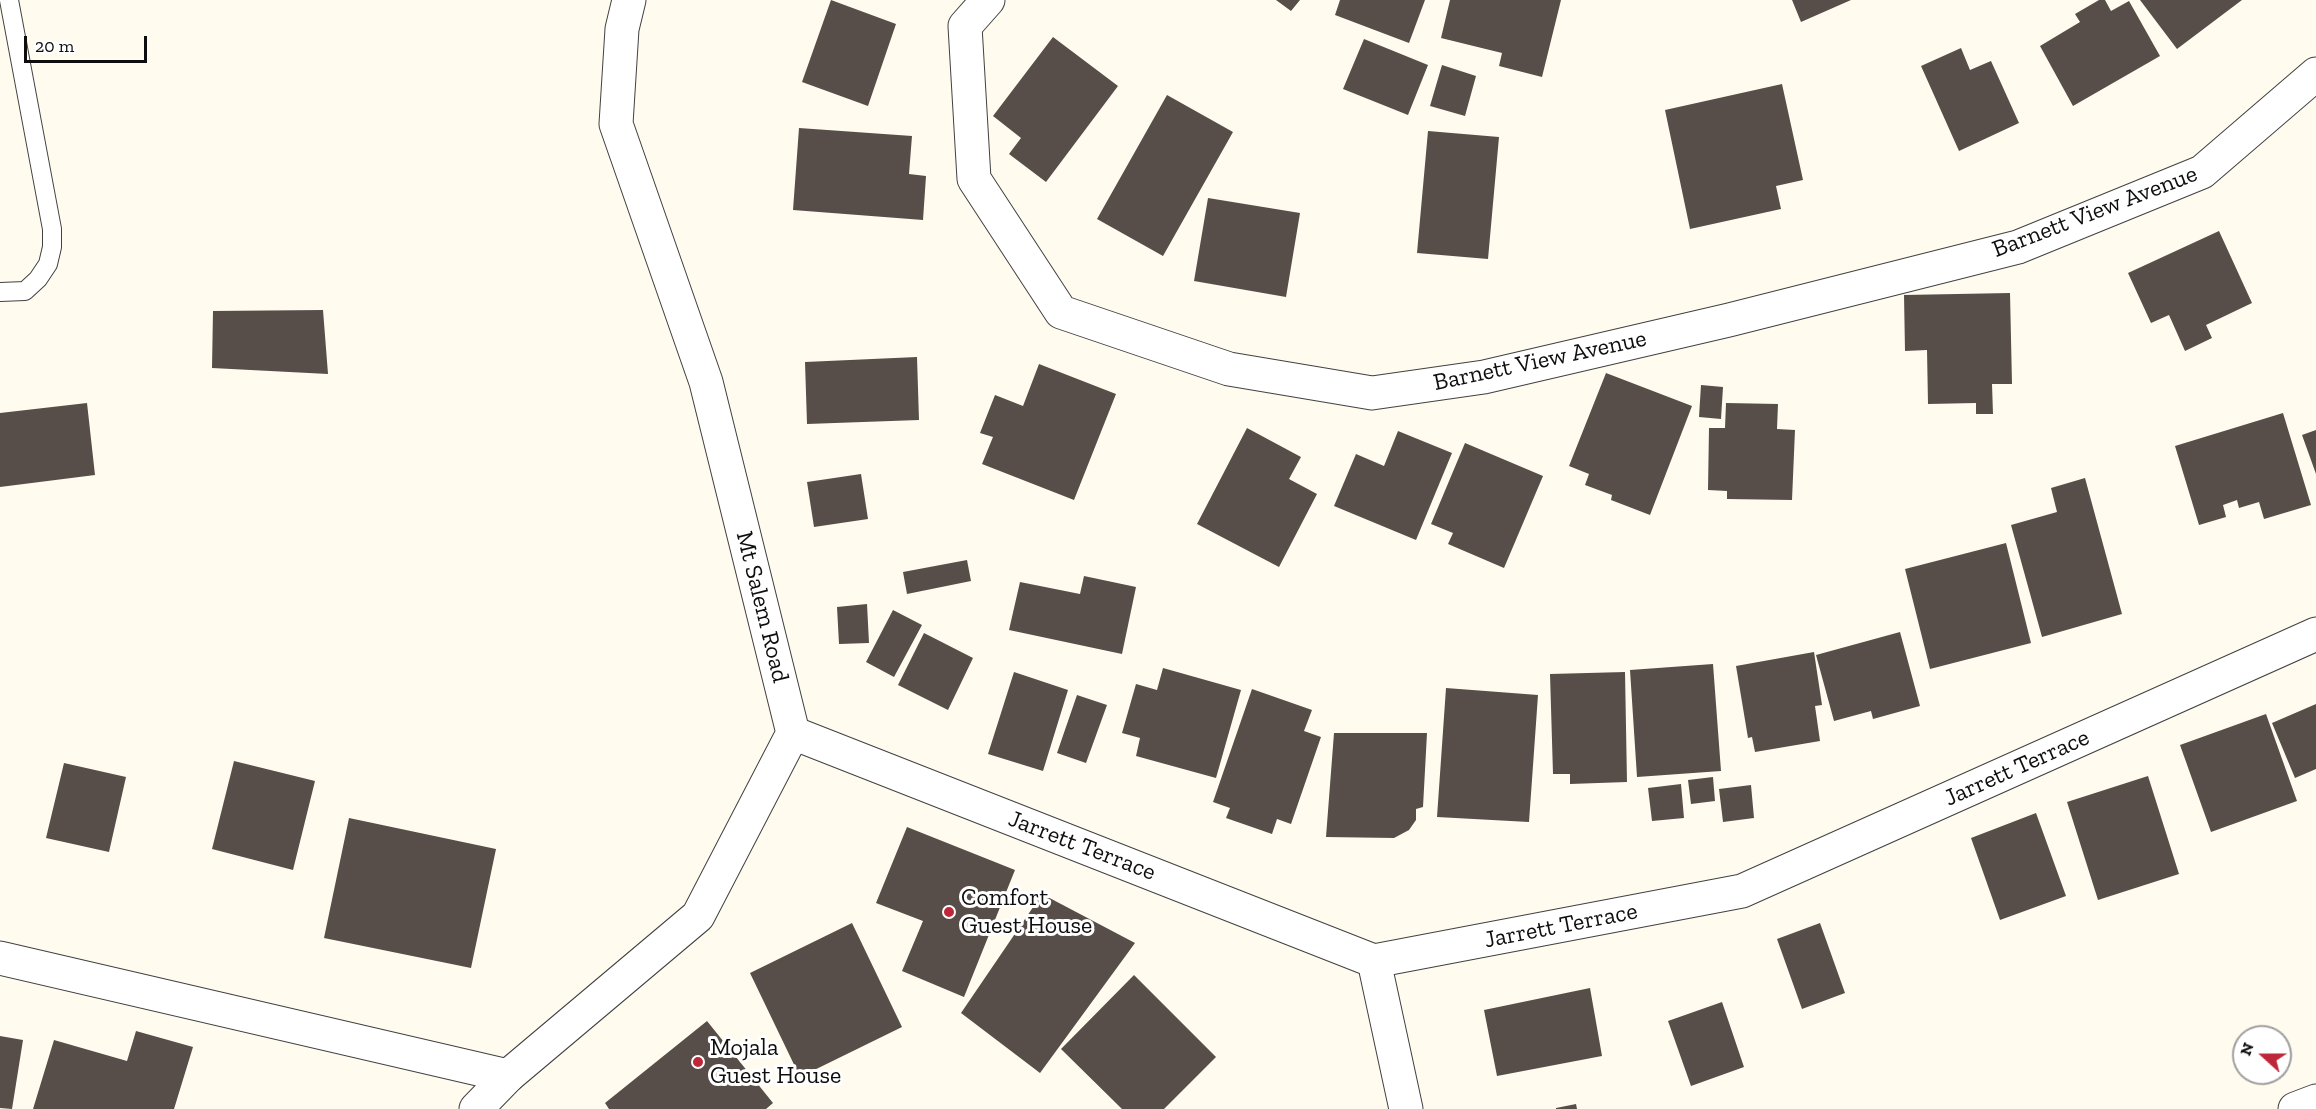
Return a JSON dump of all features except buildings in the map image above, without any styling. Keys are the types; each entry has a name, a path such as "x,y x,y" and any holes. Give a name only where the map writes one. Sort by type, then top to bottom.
{"street":[{"name":"Mt Salem Road","path":"629,0 622,29 616,124 706,382 793,733"},
{"name":"Barnett View Avenue","path":"988,0 965,26 974,179 1061,312 1229,369 1372,393 1484,377 1730,320 2018,247 2202,172 2316,74"},
{"name":"Jarrett Terrace","path":"793,733 1374,961 1742,891 2316,634"},
{"path":"476,1109 508,1076 698,916 793,733"},
{"path":"0,958 508,1076"},
{"path":"1374,961 1406,1109"},
{"path":"2295,1109 2316,1101"}],"lane":[{"path":"0,292 25,291 38,279 48,264 52,247 52,229 9,0"}],"place":[{"name":"Comfort Guest House","path":"949,912"},
{"name":"Mojala Guest House","path":"698,1062"}]}
